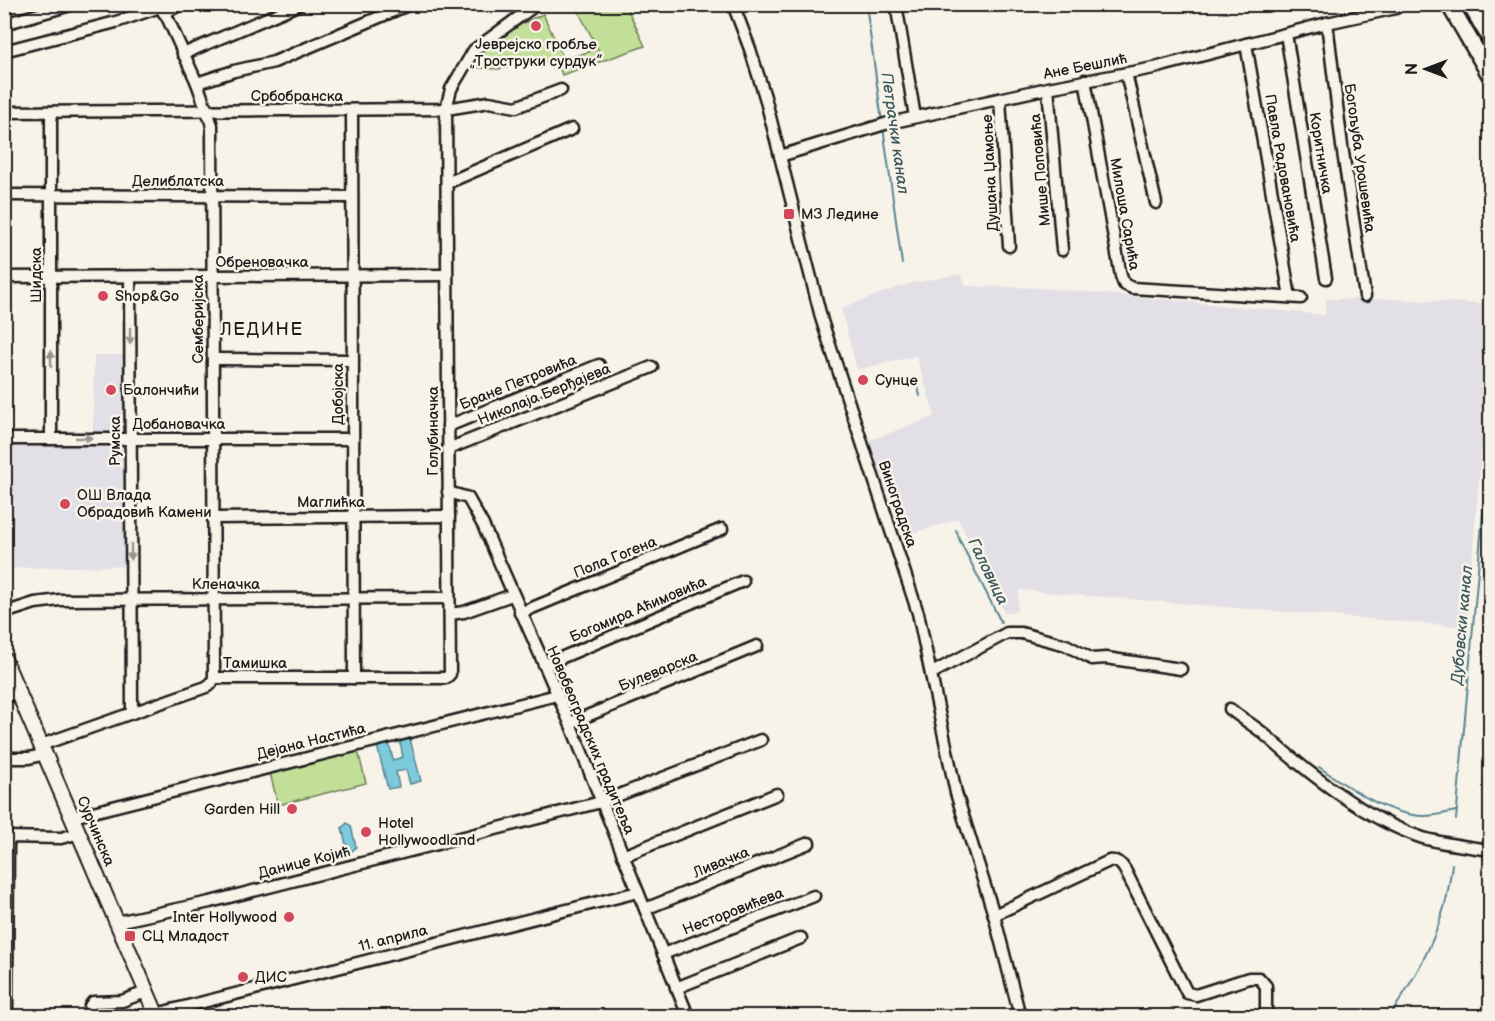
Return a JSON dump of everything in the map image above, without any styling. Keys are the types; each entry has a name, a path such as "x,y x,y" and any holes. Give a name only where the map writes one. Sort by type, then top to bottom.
{"highway":[{"path":"1449,4 1491,75"},
{"path":"1470,4 1491,38"}],"main road":[{"name":"Сурчинска","path":"4,659 156,1015"}],"street":[{"path":"4,24 74,4"},
{"path":"4,51 182,4"},
{"path":"183,54 300,4"},
{"path":"197,83 234,71 274,62 410,4"},
{"path":"446,109 453,87 474,50 537,4"},
{"name":"Виноградска","path":"733,4 756,65 822,321 908,576 932,673 956,793 994,915 1020,1017"},
{"path":"896,4 915,117"},
{"name":"Семберијска","path":"160,8 197,83 212,124 214,678"},
{"name":"Ане Бешлић","path":"780,156 881,125 1085,80 1154,68 1327,23 1396,8"},
{"name":"Богољуба Урошевића","path":"1327,23 1342,146 1365,296"},
{"name":"Коритничка","path":"1286,34 1326,278"},
{"name":"Павла Радовановића","path":"1246,44 1295,298"},
{"path":"1126,73 1156,203"},
{"name":"Милоша Сарића","path":"1085,80 1124,284 1132,288 1295,298"},
{"name":"Мише Поповића","path":"1048,88 1062,250"},
{"name":"Србобранска","path":"4,112 446,109 489,102 516,107 561,90"},
{"name":"Душана Џамоње","path":"1000,99 1009,246"},
{"name":"Голубиначка","path":"446,109 451,665 450,674 446,678"},
{"name":"Добојска","path":"352,110 354,678"},
{"name":"Шидска","path":"51,112 51,438"},
{"path":"447,183 572,129"},
{"name":"Делиблатска","path":"4,195 352,196"},
{"name":"Обреновачка","path":"4,277 447,275"},
{"name":"Румска","path":"130,277 132,712"},
{"path":"213,359 353,360"},
{"name":"Бране Петровића","path":"448,426 599,365"},
{"name":"Николаја Берђајева","path":"448,449 652,367"},
{"name":"Добановачка","path":"4,439 353,439"},
{"name":"Новобеоградских градитеља","path":"448,492 461,495 472,503 570,723 688,1017"},
{"name":"Маглићка","path":"213,518 448,516"},
{"name":"Пола Гогена","path":"520,613 722,530"},
{"name":"Богомира Аћимовића","path":"544,664 743,581"},
{"path":"450,614 464,612 512,595"},
{"name":"Кленачка","path":"4,613 43,601 449,598"},
{"path":"932,673 1007,633 1021,633 1066,645 1092,659 1106,658 1181,669"},
{"name":"Булеварска","path":"570,723 757,646"},
{"name":"Тамишка","path":"4,758 29,758 43,749 132,712 206,687 214,678 446,678"},
{"path":"4,697 19,693"},
{"name":"Дејана Настића","path":"73,817 557,695"},
{"path":"1230,709 1261,732 1280,750 1352,802 1377,817 1423,837 1490,850"},
{"name":"Данице Којић","path":"117,922 210,902 601,802 761,740"},
{"path":"623,856 777,794"},
{"path":"6,1017 6,837 61,838 80,833"},
{"name":"Ливачка","path":"645,909 809,843"},
{"path":"994,915 1056,884 1109,861 1115,861 1125,870 1187,993 1196,995 1249,978 1259,978 1266,986 1266,1017"},
{"name":"11. априла","path":"156,1015 638,892"},
{"name":"Несторовићева","path":"663,954 814,896"},
{"path":"676,988 801,939"},
{"path":"90,1017 93,1002 122,1001 146,992"}],"shaded area":[{"path":"961,274 966,286 1043,288 1325,315 1326,299 1390,299 1490,304 1490,352 1466,627 1019,590 1017,611 1005,613 958,519 904,536 868,441 935,416 916,356 857,370 841,308 908,284"},
{"name":"Балончићи","path":"94,355 128,355 128,426 119,434 93,434"},
{"name":"ОШ Влада Обрадовић Камени","path":"5,442 125,443 124,566 14,568 5,571"}],"green space":[{"path":"575,5 632,5 627,8 645,46 562,75 558,65 551,61 498,69 468,67 479,51 506,31 543,14 564,59 598,49"},
{"path":"357,747 366,783 278,805 269,769"}],"water":[{"path":"410,739 421,781 410,784 406,770 396,772 399,787 388,789 377,746 389,743 393,760 403,757 400,742"},
{"path":"347,823 351,826 356,847 352,851 347,849 342,828"}],"waterway":[{"name":"Петрачки канал","path":"866,4 882,122"},
{"name":"Петрачки канал","path":"883,127 902,264"},
{"name":"Галовица","path":"916,378 920,396"},
{"name":"Дубовски канал","path":"1456,820 1490,433"},
{"name":"Галовица","path":"956,530 1001,622"},
{"path":"1319,767 1368,799 1396,811 1424,816 1456,811"},
{"name":"Дубовски канал","path":"1390,1016 1433,939 1446,900 1452,864"}],"place":[{"name":"Јеврејско гробље „Троструки сурдук”","path":"536,26"},
{"name":"МЗ Ледине","path":"789,214"},
{"name":"Shop&Go","path":"103,296"},
{"name":"Сунце","path":"863,380"},
{"name":"Балончићи","path":"111,390"},
{"name":"ОШ Влада Обрадовић Камени","path":"65,504"},
{"name":"Garden Hill","path":"292,809"},
{"name":"Hotel Hollywoodland","path":"366,832"},
{"name":"Inter Hollywood","path":"289,917"},
{"name":"СЦ Младост","path":"130,936"},
{"name":"ДИС","path":"243,977"}],"district":[{"name":"ЛЕДИНЕ","path":"262,329"}]}
